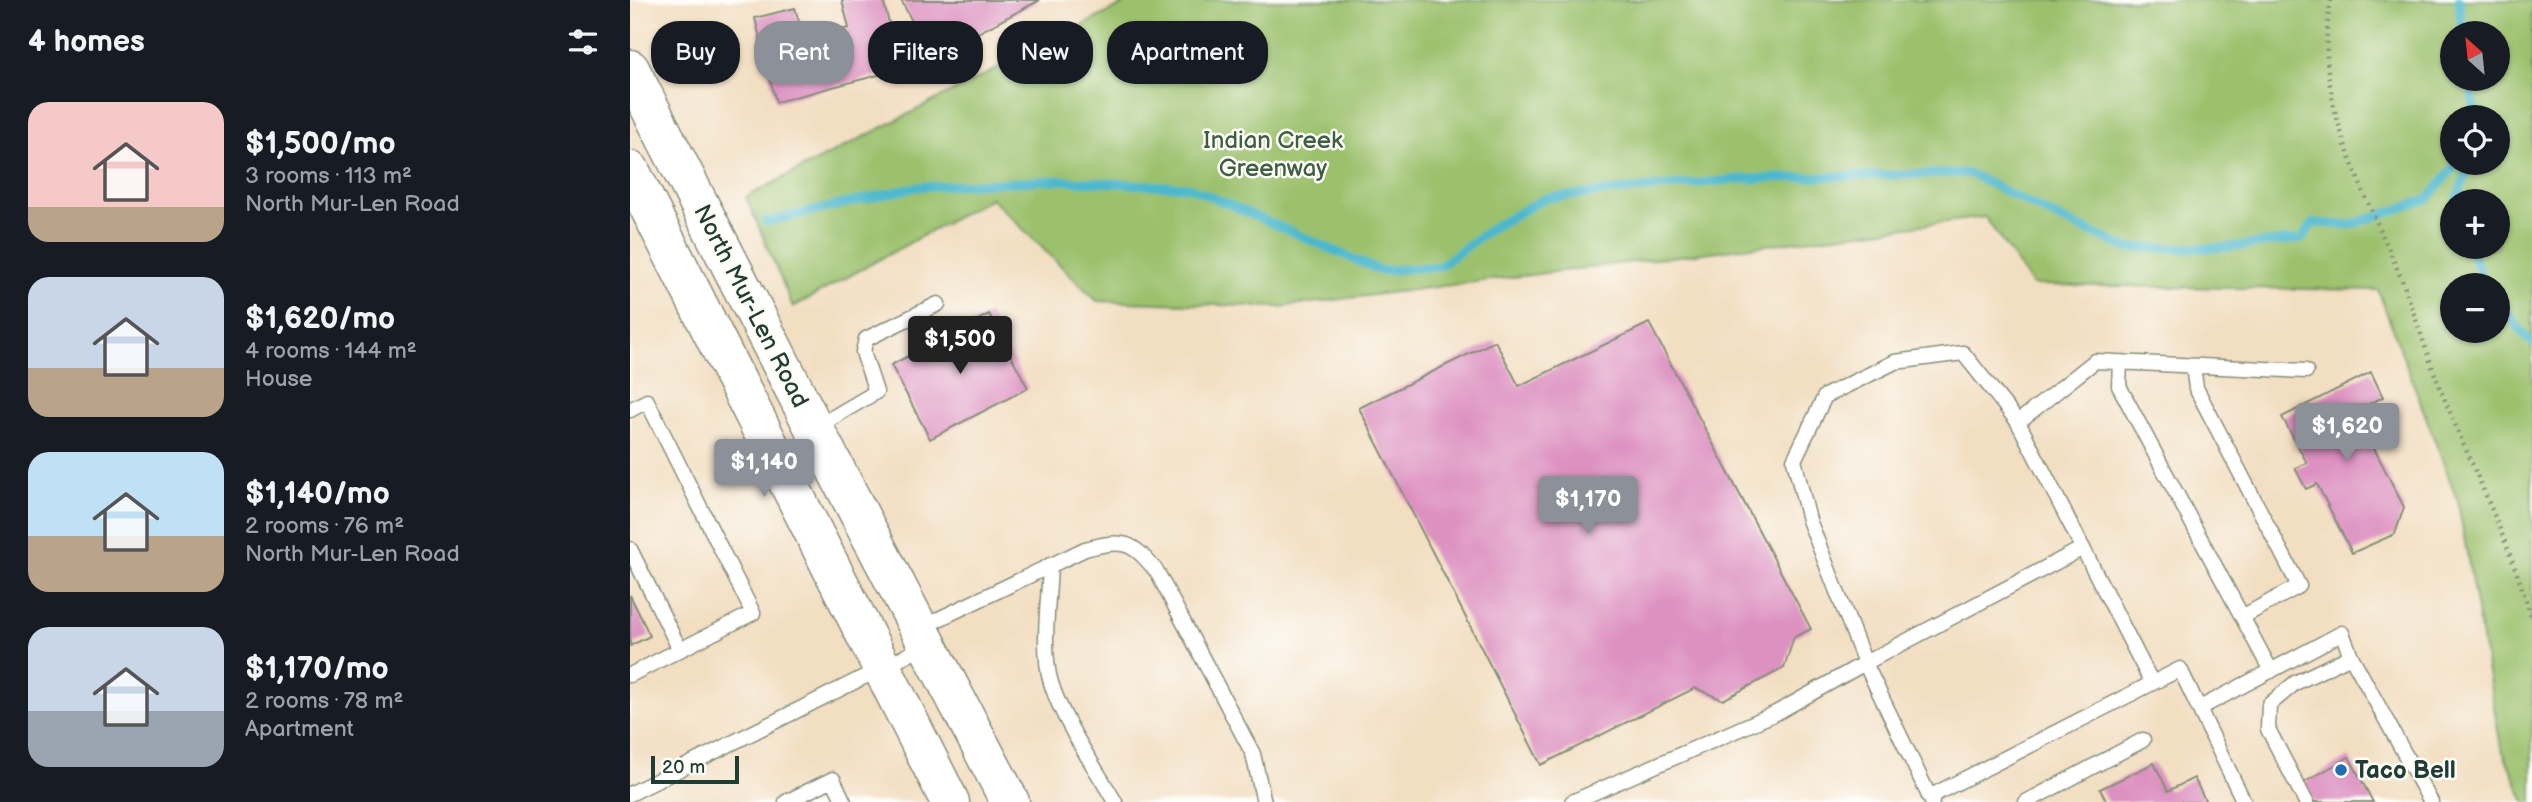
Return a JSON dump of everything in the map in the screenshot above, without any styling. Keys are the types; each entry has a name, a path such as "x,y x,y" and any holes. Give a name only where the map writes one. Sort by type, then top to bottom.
{"main road":[{"name":"North Mur-Len Road","path":"630,69 1010,802"},
{"name":"North Mur-Len Road","path":"630,170 950,802"}],"lane":[{"path":"814,428 876,392 863,352 866,339 938,304"},
{"path":"2152,683 2018,422 1963,353 1895,362 1825,396 1794,460 1809,520 1865,663 1930,800 2180,669 2244,802"},
{"path":"2018,422 2095,361 2306,371"},
{"path":"2120,363 2119,386 2271,671"},
{"path":"2193,366 2196,388 2299,586 2242,617"},
{"path":"630,410 648,401 753,613 630,675"},
{"path":"630,794 882,667 923,637 1050,565 1085,549 1112,542 1129,545 1140,551 1157,572 1254,754 1264,802"},
{"path":"1573,802 1776,713 2083,548"},
{"path":"630,549 680,650"},
{"path":"1050,565 1047,653 1051,682 1064,714 1115,802"},
{"path":"2200,708 2342,633 2351,656 2431,802"},
{"path":"2306,802 2268,729 2269,705 2295,684 2351,656"},
{"path":"2026,802 2143,740"},
{"path":"786,802 832,779 844,802"}],"path":[{"path":"2331,0 2326,24 2327,55 2339,130 2401,280 2440,387 2482,485 2532,620"}],"green space":[{"name":"Indian Creek Greenway","path":"1132,0 2532,0 2532,802 2525,802 2501,747 2458,502 2378,290 2032,285 1985,217 1279,307 1097,301 991,198 793,307 746,197 967,84 983,84 983,76 997,69 997,84 1093,84 1093,21 1091,21"}],"building":[{"path":"842,0 883,0 888,21 868,21 868,78 854,81 854,21 847,21"},
{"path":"901,0 1040,0 983,30 983,21 912,21"},
{"path":"795,8 799,21 756,21 755,18"},
{"path":"772,84 844,84 776,102"},
{"path":"989,314 1028,388 930,439 891,365"},
{"path":"1649,323 1811,629 1794,637 1784,668 1723,700 1695,688 1541,765 1359,408 1495,341 1519,386"},
{"path":"2371,372 2383,397 2355,411 2404,507 2395,534 2352,553 2317,484 2306,489 2295,468 2307,463 2282,417"},
{"path":"630,595 650,636 630,646"},
{"name":"Taco Bell","path":"2349,757 2373,802 2314,802 2303,783"},
{"path":"2154,763 2168,791 2194,778 2206,802 2107,802 2100,789"}],"waterway":[{"path":"2459,0 2461,21"},
{"path":"2471,91 2474,105"},
{"path":"766,222 916,187 1054,180 1189,187 1381,271 1440,266 1490,229 1545,198 1740,179 1969,173 2058,218 2127,248 2217,248 2302,239 2313,223 2350,225 2428,199 2447,175"},
{"path":"2460,189 2466,175"},
{"path":"2475,259 2480,273"},
{"path":"2510,316 2532,342"}],"place":[{"name":"Taco Bell","path":"2341,770"}]}
